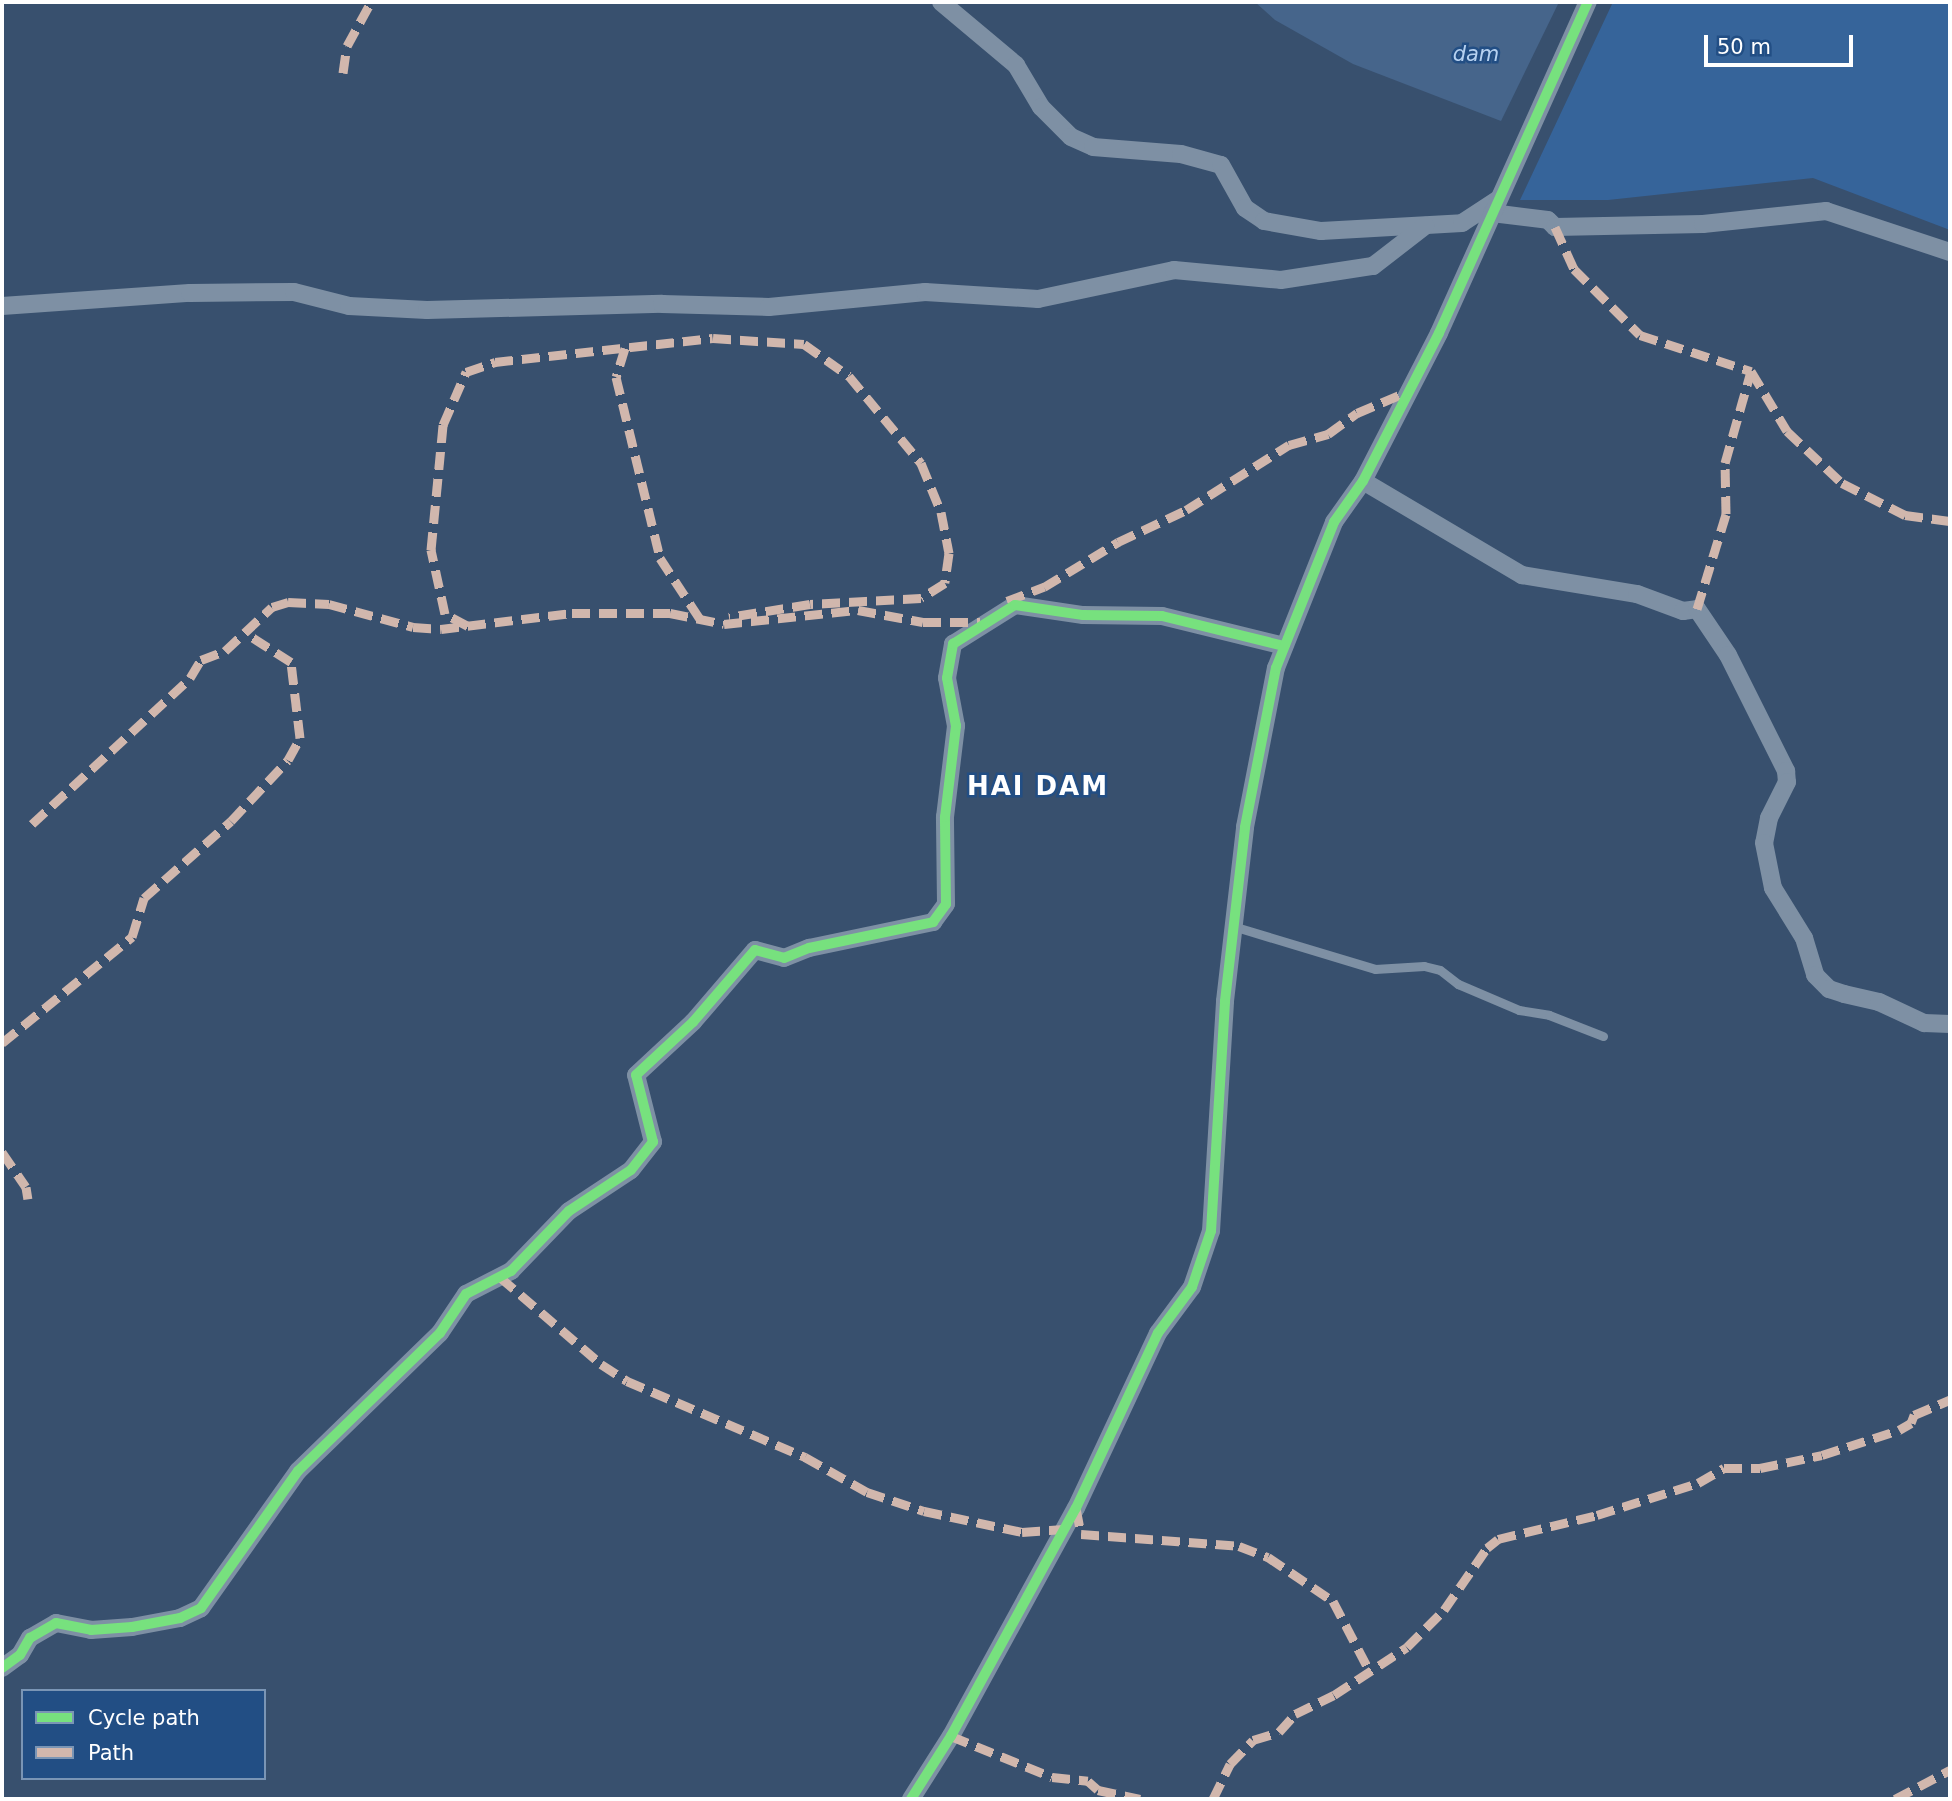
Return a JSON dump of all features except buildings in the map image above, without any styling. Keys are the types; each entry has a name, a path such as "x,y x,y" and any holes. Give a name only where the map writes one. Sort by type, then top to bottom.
{"street":[{"path":"941,2 1016,65 1054,124 1071,137 1093,147 1181,154 1221,165 1245,208 1264,221 1321,231 1425,226 1462,223 1496,206 1548,220 1555,227 1703,224 1826,211 1950,252"},
{"path":"911,1799 951,1736 1076,1508 1158,1334 1192,1287 1211,1231 1225,1001 1236,927 1245,827 1284,646 1334,522 1363,481 1439,333 1588,2"},
{"path":"2,306 190,293 281,292 349,306 426,310 662,304 769,307 925,292 1038,299 1174,270 1281,280 1373,266 1425,226"},
{"path":"1363,481 1522,575 1637,594 1682,611 1697,609 1728,655 1786,771 1787,782 1769,818 1764,843 1773,888 1804,938 1815,975 1829,989 1879,1002 1924,1023 1950,1024"},
{"path":"2,1668 20,1655 30,1638 55,1623 91,1630 132,1627 180,1618 201,1608 298,1471 440,1332 466,1294 510,1271 569,1211 631,1170 653,1142 636,1075 693,1022 755,950 784,958 809,947 933,922 946,904 945,817 956,726 947,678 953,644 1015,606 1083,615 1162,616 1284,646"}],"lane":[{"path":"1236,927 1375,969 1424,966 1440,970 1458,984 1519,1010 1549,1015 1603,1036"}],"shaded area":[{"path":"1613,2 1950,2 1950,230 1813,178 1608,200 1520,200"}],"water":[{"name":"dam","path":"1255,2 1559,2 1501,121 1353,64 1275,20"}],"marked path":[{"path":"343,73 347,46 371,2"},
{"path":"1555,227 1574,269 1640,335 1751,371 1787,431 1842,483 1905,515 1950,521"},
{"path":"468,626 445,614 431,550 443,425 466,372 495,362 713,338 804,344 849,376 921,463 941,512 949,553 945,583 921,598 810,604 729,617"},
{"path":"625,348 616,377 660,558 702,622"},
{"path":"1697,609 1726,514 1725,463 1751,371"},
{"path":"1007,601 1044,587 1118,542 1186,510 1289,445 1328,434 1357,413 1409,391"},
{"path":"32,824 190,678 201,660 225,651 272,607 288,602 329,604 413,627 441,629 572,613 670,613 724,624 858,610 923,622 980,622"},
{"path":"2,1043 132,937 144,898 231,821 288,760 300,738 291,662 247,634"},
{"path":"2,1152 26,1187 28,1199"},
{"path":"500,1277 601,1364 627,1381 805,1457 867,1492 924,1511 1022,1532 1064,1529"},
{"path":"1213,1799 1230,1764 1253,1740 1279,1732 1295,1714 1334,1695 1407,1647 1444,1610 1487,1548 1498,1539 1597,1515 1698,1483 1724,1468 1760,1468 1822,1455 1899,1430 1911,1423 1914,1415 1950,1400"},
{"path":"1076,1508 1081,1534 1239,1546 1268,1557 1333,1601 1368,1668"},
{"path":"951,1736 1052,1777 1088,1781 1098,1790 1140,1799"},
{"path":"1895,1799 1950,1770"}],"cycle path":[{"path":"911,1799 951,1736 1076,1508 1158,1333 1192,1287 1211,1231 1225,1001 1245,827 1276,668 1334,522 1363,481 1439,333 1588,2"},
{"path":"2,1668 20,1655 30,1638 56,1623 91,1630 132,1627 180,1618 201,1608 298,1471 440,1333 466,1294 511,1271 569,1211 631,1170 653,1142 636,1075 693,1022 755,950 784,958 809,948 933,922 946,904 945,817 956,726 947,678 953,644 1015,605 1083,615 1162,616 1284,646"}],"district":[{"name":"HAI DAM","path":"1038,787"}]}
